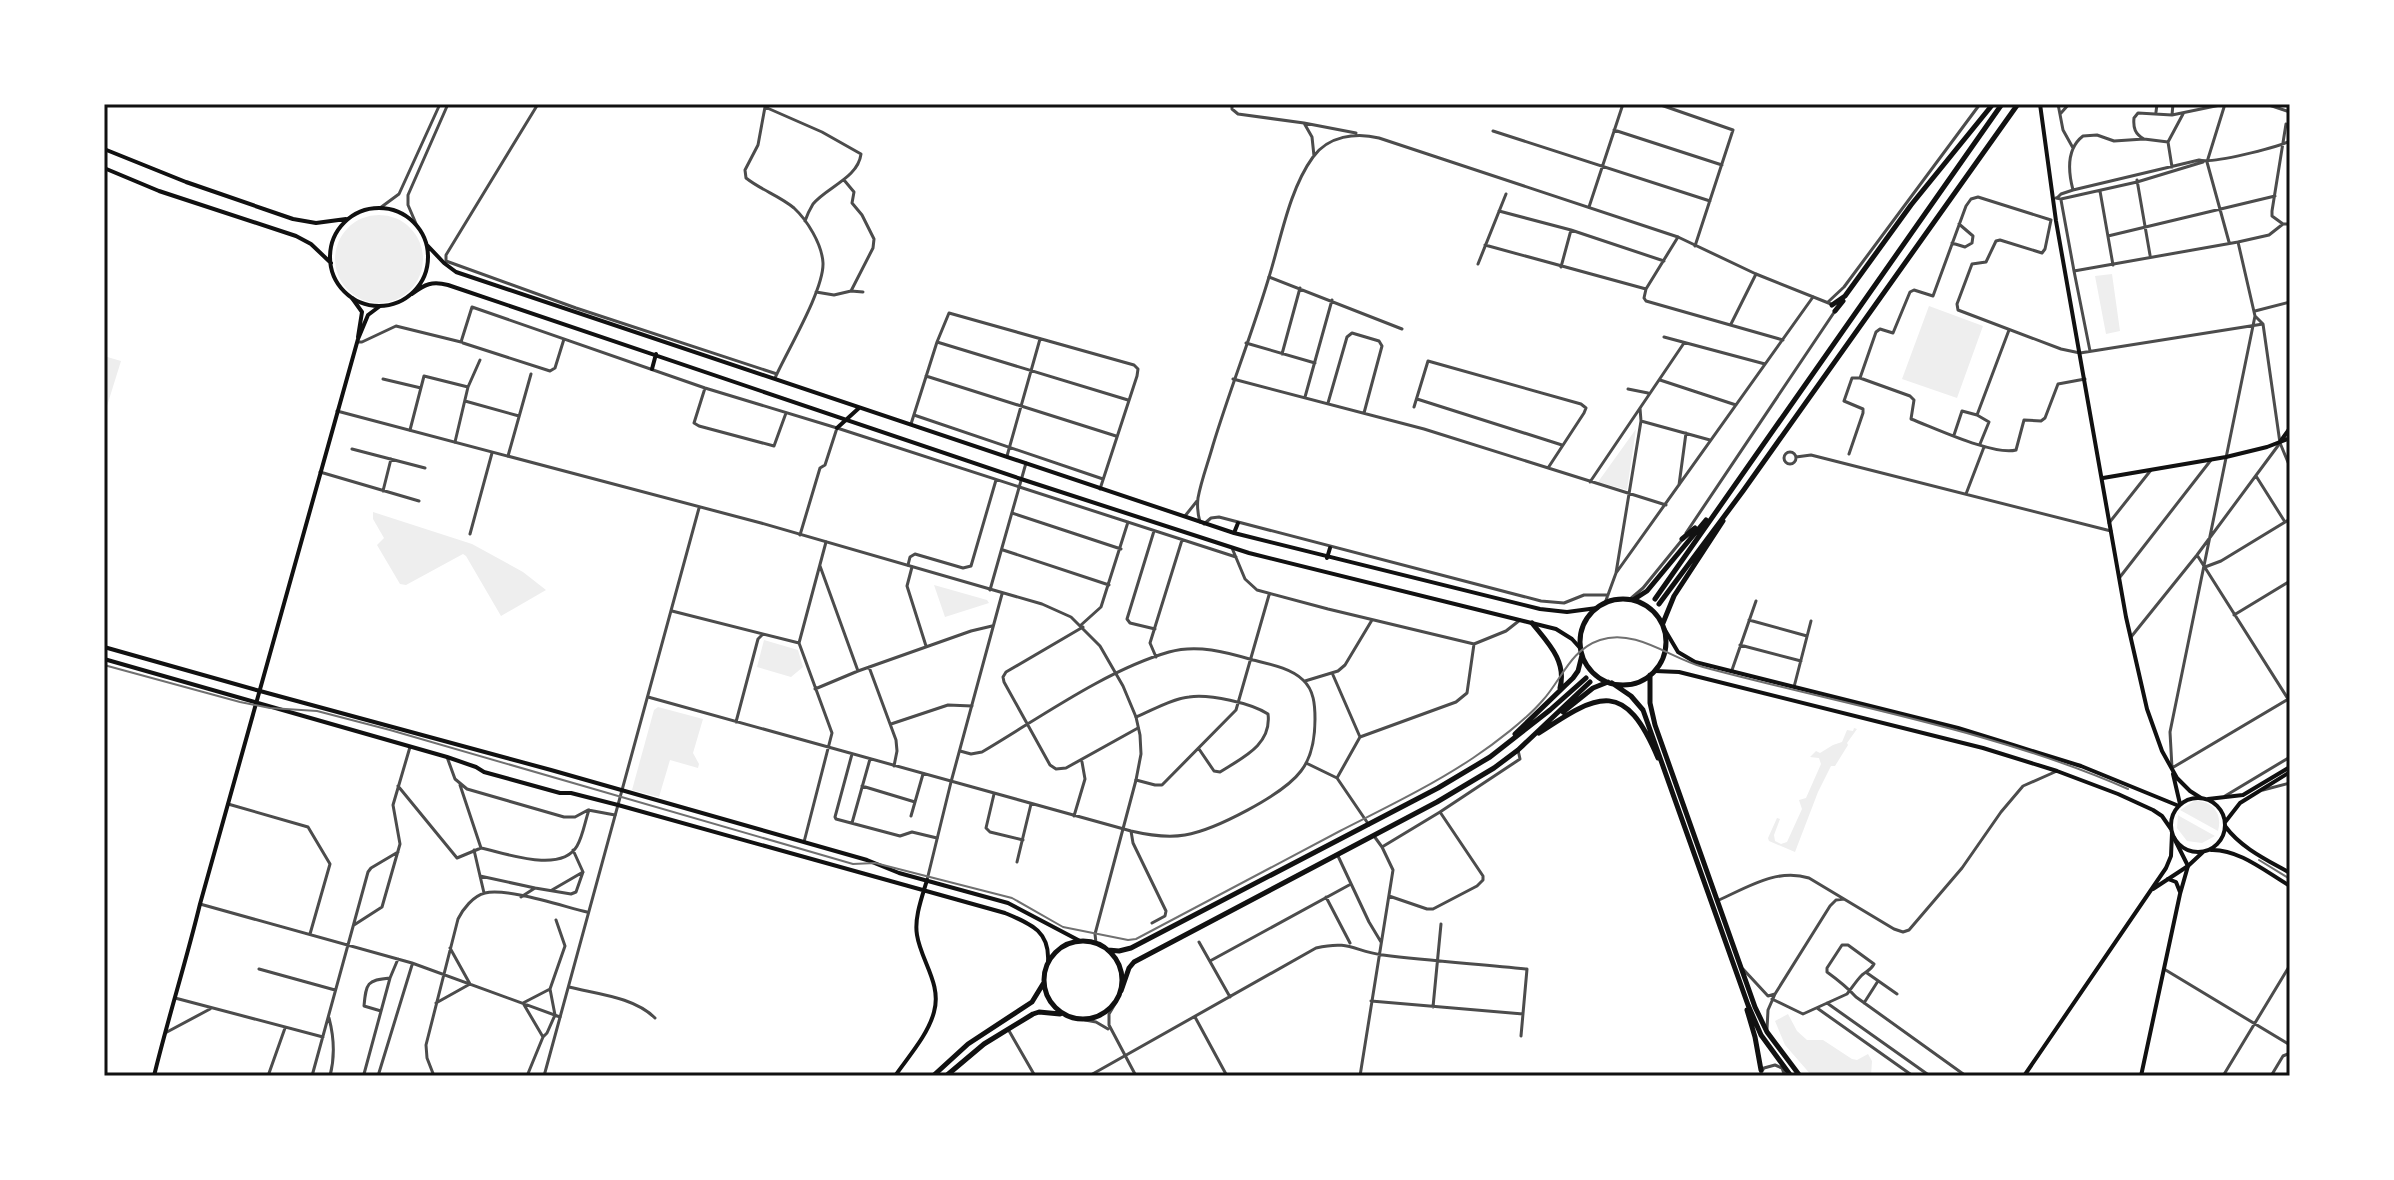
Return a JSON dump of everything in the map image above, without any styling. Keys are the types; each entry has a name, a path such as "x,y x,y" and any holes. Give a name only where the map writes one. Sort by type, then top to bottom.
{"highway":[{"path":"1832,306 1845,296 1911,205 1993,104"},
{"path":"1743,491 1657,601 1716,511 2002,104"},
{"path":"1800,1076 1767,1032 1755,1007 1655,725 1650,703 1652,673 1664,653 1665,614 1743,491 2018,104"},
{"path":"1682,539 1716,511"},
{"path":"1631,600 1647,591 1703,523"},
{"path":"1664,628 1648,607 1631,600 1614,600 1597,608 1585,622 1580,640 1582,652 1592,670 1631,696 1643,710 1748,1005 1766,1042 1788,1076"},
{"path":"1532,623 1558,658 1562,672 1558,692"},
{"path":"1472,768 1519,731 1578,671 1582,652"},
{"path":"1527,741 1593,688 1610,682 1628,684 1652,673"},
{"path":"946,1076 984,1044 1039,1012 1085,1020 1099,1017 1115,1004 1134,962 1374,836 1494,768 1518,750 1588,680 1472,768 1131,948 1108,950"},
{"path":"1527,741 1585,704 1598,701 1621,704 1646,729 1676,800"},
{"path":"933,1076 968,1044 1032,1002 1043,983 1048,962 1065,945 1080,941 1096,943 1108,950 1119,964 1123,982 1121,991"},
{"path":"1043,983 1052,1005 1064,1015"},
{"path":"1748,1005 1760,1074"}],"main road":[{"path":"2040,104 2058,197 2053,221 2147,709 2162,751 2183,784 2220,808 2225,825 2234,838 2290,873"},
{"path":"104,149 186,182 293,219 328,223 371,209 394,210 417,226 427,245 456,272 776,376 1234,533 1540,609 1567,612 1597,608"},
{"path":"104,168 159,191 296,236 311,244 331,263"},
{"path":"352,217 337,231 332,244 331,263 338,285 362,312 358,340"},
{"path":"412,294 427,271 427,245"},
{"path":"352,298 380,306 403,301 426,284 442,283 1232,548 1564,633 1582,652"},
{"path":"154,1076 337,411 368,315 380,306"},
{"path":"652,369 656,354"},
{"path":"837,428 860,407"},
{"path":"2280,443 2290,428"},
{"path":"2103,478 2226,457 2290,438"},
{"path":"1234,533 1238,523"},
{"path":"1327,558 1330,548"},
{"path":"1540,609 1541,601"},
{"path":"1664,628 1672,644 1685,657 1731,672 1958,728 2081,766 2179,805"},
{"path":"104,647 622,789 1008,903 1080,941"},
{"path":"104,659 447,757 484,772 618,805 1005,913 1028,924 1047,940 1048,962"},
{"path":"1652,673 1669,670 1983,748 2057,771 2162,816 2188,866 2141,1076"},
{"path":"2172,768 2179,805"},
{"path":"2024,1076 2171,856 2173,814 2179,805 2191,798 2243,795 2290,770"},
{"path":"2151,890 2220,841 2234,809 2290,770"},
{"path":"2173,834 2187,849 2224,850 2290,886"},
{"path":"2167,879 2176,882 2180,894"},
{"path":"895,1076 930,1024 935,1009 935,987 916,927 927,880"}],"street":[{"path":"380,208 399,194 440,104"},
{"path":"417,226 409,210 408,195 448,104"},
{"path":"538,104 446,255 446,261 776,376 816,292 823,262 805,221 792,207 746,178 745,170 758,145 764,108 769,107 860,152 860,160 844,180 816,201 805,221"},
{"path":"1232,104 1232,109 1238,114 1379,138 1678,237 1832,306"},
{"path":"1588,208 1623,104"},
{"path":"1658,104 1733,130 1695,246"},
{"path":"1631,600 1682,539 1844,287 1980,104"},
{"path":"2058,104 2063,130 2073,148"},
{"path":"2060,115 2069,104"},
{"path":"2156,112 2157,104"},
{"path":"2172,115 2173,104"},
{"path":"2144,139 2137,135 2135,115 2156,112 2183,114 2201,106 2225,104 2205,162 2230,243"},
{"path":"2266,104 2290,112"},
{"path":"2172,167 2168,142 2183,114"},
{"path":"1304,123 1312,137 1314,156"},
{"path":"2286,124 2272,216 2283,224 2290,224"},
{"path":"1614,130 1722,165"},
{"path":"1493,131 1710,201"},
{"path":"1184,517 1197,501 1233,379 1293,199 1314,156 1341,138 1362,134"},
{"path":"2073,190 2069,173 2073,148 2079,139 2093,134 2114,141 2144,139 2168,142"},
{"path":"2058,197 2073,190 2201,165 2290,141"},
{"path":"2058,197 2100,191 2172,167 2199,160 2205,162"},
{"path":"2136,179 2151,256"},
{"path":"844,180 854,192 852,203 874,239 873,248 851,291"},
{"path":"2100,191 2113,265"},
{"path":"1478,264 1506,194"},
{"path":"2108,236 2275,196"},
{"path":"1860,378 1876,332 1880,329 1893,333 1910,292 1914,290 1933,296 1966,206 1971,199 1978,197 2053,221 2042,253 1996,241 1986,262 1972,264 1957,304 1958,310 2061,349 2080,353 2263,324"},
{"path":"2058,197 2090,351"},
{"path":"1499,211 1571,230 1664,261"},
{"path":"1952,243 1965,247 1972,243 1972,232 1959,224"},
{"path":"2074,271 2238,242 2269,235 2283,224"},
{"path":"1561,267 1571,230"},
{"path":"1678,237 1646,289 1644,298 1647,302 1783,340"},
{"path":"2197,555 2205,567 2234,615 2289,700 2172,768 2170,732 2205,567 2254,314 2238,242"},
{"path":"1485,245 1646,289"},
{"path":"1731,324 1756,274"},
{"path":"1269,277 1402,329"},
{"path":"1282,354 1300,288"},
{"path":"816,292 834,295 863,292"},
{"path":"1616,573 1813,297"},
{"path":"1305,397 1332,300"},
{"path":"2254,314 2290,302"},
{"path":"461,342 472,307 705,388 1236,557"},
{"path":"911,424 949,313 1137,366 1138,372 1100,489"},
{"path":"2254,314 2263,324 2281,451 2290,467"},
{"path":"358,340 362,342 396,326 461,342 550,371 555,368 564,339"},
{"path":"1977,415 2009,330"},
{"path":"1328,403 1347,337 1357,334 1379,341 1382,346 1364,413"},
{"path":"1664,337 1765,364"},
{"path":"1007,456 1040,339"},
{"path":"937,342 1128,400"},
{"path":"1246,343 1315,363"},
{"path":"1590,482 1684,343"},
{"path":"455,442 468,387 480,360"},
{"path":"1414,407 1428,361 1581,404 1586,408 1584,413 1547,469"},
{"path":"508,456 531,374"},
{"path":"410,430 424,376 468,387"},
{"path":"926,376 1116,436"},
{"path":"1849,454 1863,409 1844,401 1852,378 1910,396 1914,400 1911,419 1982,446 2014,452 2024,420 2041,421 2045,418 2058,384 2085,379"},
{"path":"383,379 421,388"},
{"path":"1233,379 1424,429 1666,505"},
{"path":"1660,380 1736,405"},
{"path":"705,388 694,423 699,426 774,446 787,412"},
{"path":"1628,389 1650,393"},
{"path":"1417,399 1562,445"},
{"path":"465,401 519,416"},
{"path":"1605,603 1616,573 1630,495 1641,421 1640,408"},
{"path":"337,411 826,542 1049,606 1068,615 1100,646 1116,674 1136,717 1141,754 1095,934 1096,943"},
{"path":"1954,435 1962,411 1989,422 1966,494"},
{"path":"914,415 1103,479"},
{"path":"1641,421 1710,440"},
{"path":"800,535 820,468 825,465 837,428"},
{"path":"1678,488 1686,433"},
{"path":"2131,637 2280,443"},
{"path":"352,449 425,468"},
{"path":"470,534 493,452"},
{"path":"1796,457 1811,455 2111,531"},
{"path":"383,491 391,459"},
{"path":"2120,577 2212,459"},
{"path":"990,590 1026,463"},
{"path":"2109,523 2151,470"},
{"path":"320,472 419,501"},
{"path":"2256,476 2285,522"},
{"path":"926,646 907,586 910,557 915,554 963,568 971,566 996,480"},
{"path":"1197,501 1202,523 1216,516 1541,601 1564,603 1584,595 1608,595"},
{"path":"544,1076 699,508"},
{"path":"1012,513 1121,549"},
{"path":"2205,567 2221,561 2290,519"},
{"path":"1128,522 1100,609 1082,626 1004,675 1004,682 1052,767 1056,769 1066,768 1138,728"},
{"path":"1154,531 1127,619 1130,623 1155,629"},
{"path":"1156,657 1150,646 1182,540"},
{"path":"804,842 832,733 799,643 826,542"},
{"path":"1232,548 1251,586 1269,595 1474,644 1506,631 1520,620"},
{"path":"1002,549 1109,585"},
{"path":"820,566 858,671"},
{"path":"2234,615 2290,581"},
{"path":"927,880 1002,593"},
{"path":"1136,780 1162,785 1234,714 1269,595"},
{"path":"1731,672 1756,601"},
{"path":"672,611 799,643"},
{"path":"1305,681 1333,674 1345,665 1372,620"},
{"path":"1749,620 1807,636"},
{"path":"1794,687 1811,621"},
{"path":"815,689 926,646 993,626"},
{"path":"736,722 758,639 762,635"},
{"path":"1337,778 1360,737 1456,702 1467,693 1474,644"},
{"path":"1740,645 1801,661"},
{"path":"648,697 1131,831 1181,836 1223,822 1271,796 1294,779 1306,763 1314,735 1313,697 1305,681 1289,671 1251,659 1201,649 1172,651 1116,674 982,752 971,754 960,751"},
{"path":"869,667 897,746 894,766"},
{"path":"1333,674 1360,737"},
{"path":"1136,717 1189,697 1239,702 1268,714 1269,721 1260,745 1218,772 1212,769 1199,749"},
{"path":"891,724 934,708 972,706"},
{"path":"354,925 382,907 400,844 393,805 410,747"},
{"path":"1382,847 1520,759 1518,750"},
{"path":"852,754 835,817 900,836 912,832 937,838"},
{"path":"447,757 455,779 467,789 564,817 575,817 589,810 615,815"},
{"path":"2222,798 2290,757"},
{"path":"852,823 870,759"},
{"path":"1074,816 1085,779 1081,760"},
{"path":"1306,763 1337,778 1369,825"},
{"path":"1718,900 1787,873 1809,878 1894,929 1909,930 1962,868 2023,786 2057,771"},
{"path":"911,816 923,774"},
{"path":"2257,792 2290,783"},
{"path":"460,785 481,848"},
{"path":"398,786 457,858 481,848 546,862 568,855 577,846 589,810"},
{"path":"862,786 915,802"},
{"path":"994,794 986,828 990,832 1023,840"},
{"path":"228,804 308,827 330,864 310,934"},
{"path":"1017,862 1031,804"},
{"path":"1389,896 1433,909 1481,883 1483,876 1440,812"},
{"path":"1131,831 1133,843 1166,911 1165,916 1152,923"},
{"path":"1360,1076 1393,870 1374,836"},
{"path":"474,850 484,894"},
{"path":"480,876 571,894 576,892 583,872 573,850"},
{"path":"312,1076 368,872 398,852"},
{"path":"1338,855 1381,942"},
{"path":"550,891 583,872"},
{"path":"1210,961 1351,884"},
{"path":"521,897 535,888"},
{"path":"434,1076 426,1045 462,911 484,894 498,892 587,912"},
{"path":"1326,897 1351,945"},
{"path":"1767,1032 1772,999 1830,906 1844,898"},
{"path":"200,904 412,963 558,1016"},
{"path":"527,1076 543,1037 558,1016 550,989 565,946 556,920"},
{"path":"1433,1007 1441,924"},
{"path":"1199,942 1230,997"},
{"path":"1089,1076 1316,948 1342,944 1379,954 1527,969 1521,1036"},
{"path":"1772,999 1800,1014 1850,991 1874,965 1874,961 1848,945 1842,945 1827,971 1850,991 1864,1003 1966,1076"},
{"path":"450,948 470,984"},
{"path":"364,1074 398,959"},
{"path":"378,1076 412,963"},
{"path":"2223,1076 2290,965"},
{"path":"1741,967 1768,996 1775,994"},
{"path":"259,969 335,990"},
{"path":"2164,969 2290,1045"},
{"path":"1867,973 1897,994"},
{"path":"381,1011 364,1006 369,983 373,979 390,978"},
{"path":"1864,1003 1878,981"},
{"path":"436,1003 470,984"},
{"path":"568,986 633,1003 655,1018"},
{"path":"523,1003 550,989"},
{"path":"173,998 323,1037"},
{"path":"1371,1001 1523,1014"},
{"path":"523,1003 543,1037"},
{"path":"1827,1003 1930,1076"},
{"path":"1115,1004 1108,1021 1136,1076"},
{"path":"164,1033 212,1008"},
{"path":"1817,1008 1913,1076"},
{"path":"329,1014 333,1035 330,1076"},
{"path":"1195,1017 1227,1076"},
{"path":"1085,1020 1096,1022 1111,1031"},
{"path":"268,1076 285,1028"},
{"path":"1008,1029 1035,1076"},
{"path":"2271,1076 2283,1056 2290,1053"},
{"path":"1760,1074 1767,1066 1775,1065 1788,1076"}],"shaded area":[{"path":"379,215 396,219 410,228 419,242 423,259 419,276 410,290 396,299 379,303 362,299 348,290 339,276 335,259 339,242 348,228 362,219"},
{"path":"2112,274 2120,331 2106,334 2095,276"},
{"path":"1929,306 1983,326 1957,398 1902,379"},
{"path":"104,356 121,361 107,406 104,405"},
{"path":"1636,429 1627,490 1598,482"},
{"path":"373,512 472,544 523,572 546,590 501,616 463,554 406,585 400,584 377,545 384,538 373,519"},
{"path":"934,585 987,600 989,603 945,617"},
{"path":"764,640 798,650 803,667 791,677 757,667"},
{"path":"658,707 703,719 693,753 698,768 670,760 659,797 632,790 654,710"},
{"path":"1857,729 1835,766 1831,766 1818,792 1795,852 1769,841 1777,818 1780,819 1775,841 1781,844 1787,842 1802,809 1799,800 1806,798 1821,764 1819,758 1810,757 1816,751 1820,753 1842,742 1847,730 1853,731"},
{"path":"2194,801 2206,803 2215,809 2219,819 2218,831 2180,810"},
{"path":"2178,815 2215,836 2202,843 2187,841 2177,828"},
{"path":"1788,1014 1797,1031 1807,1040 1823,1040 1852,1059 1857,1060 1868,1054 1872,1061 1871,1076 1812,1076 1785,1045 1775,1021"}],"tram line":[{"path":"104,665 240,702 270,708 317,711 390,730 853,864 875,863 1012,898 1063,927 1128,940 1136,939 1457,768 1491,746 1528,715 1581,651 1600,640 1613,637 1639,641 1703,667 1972,734 2077,768 2128,789"},
{"path":"2259,860 2290,879"}]}
